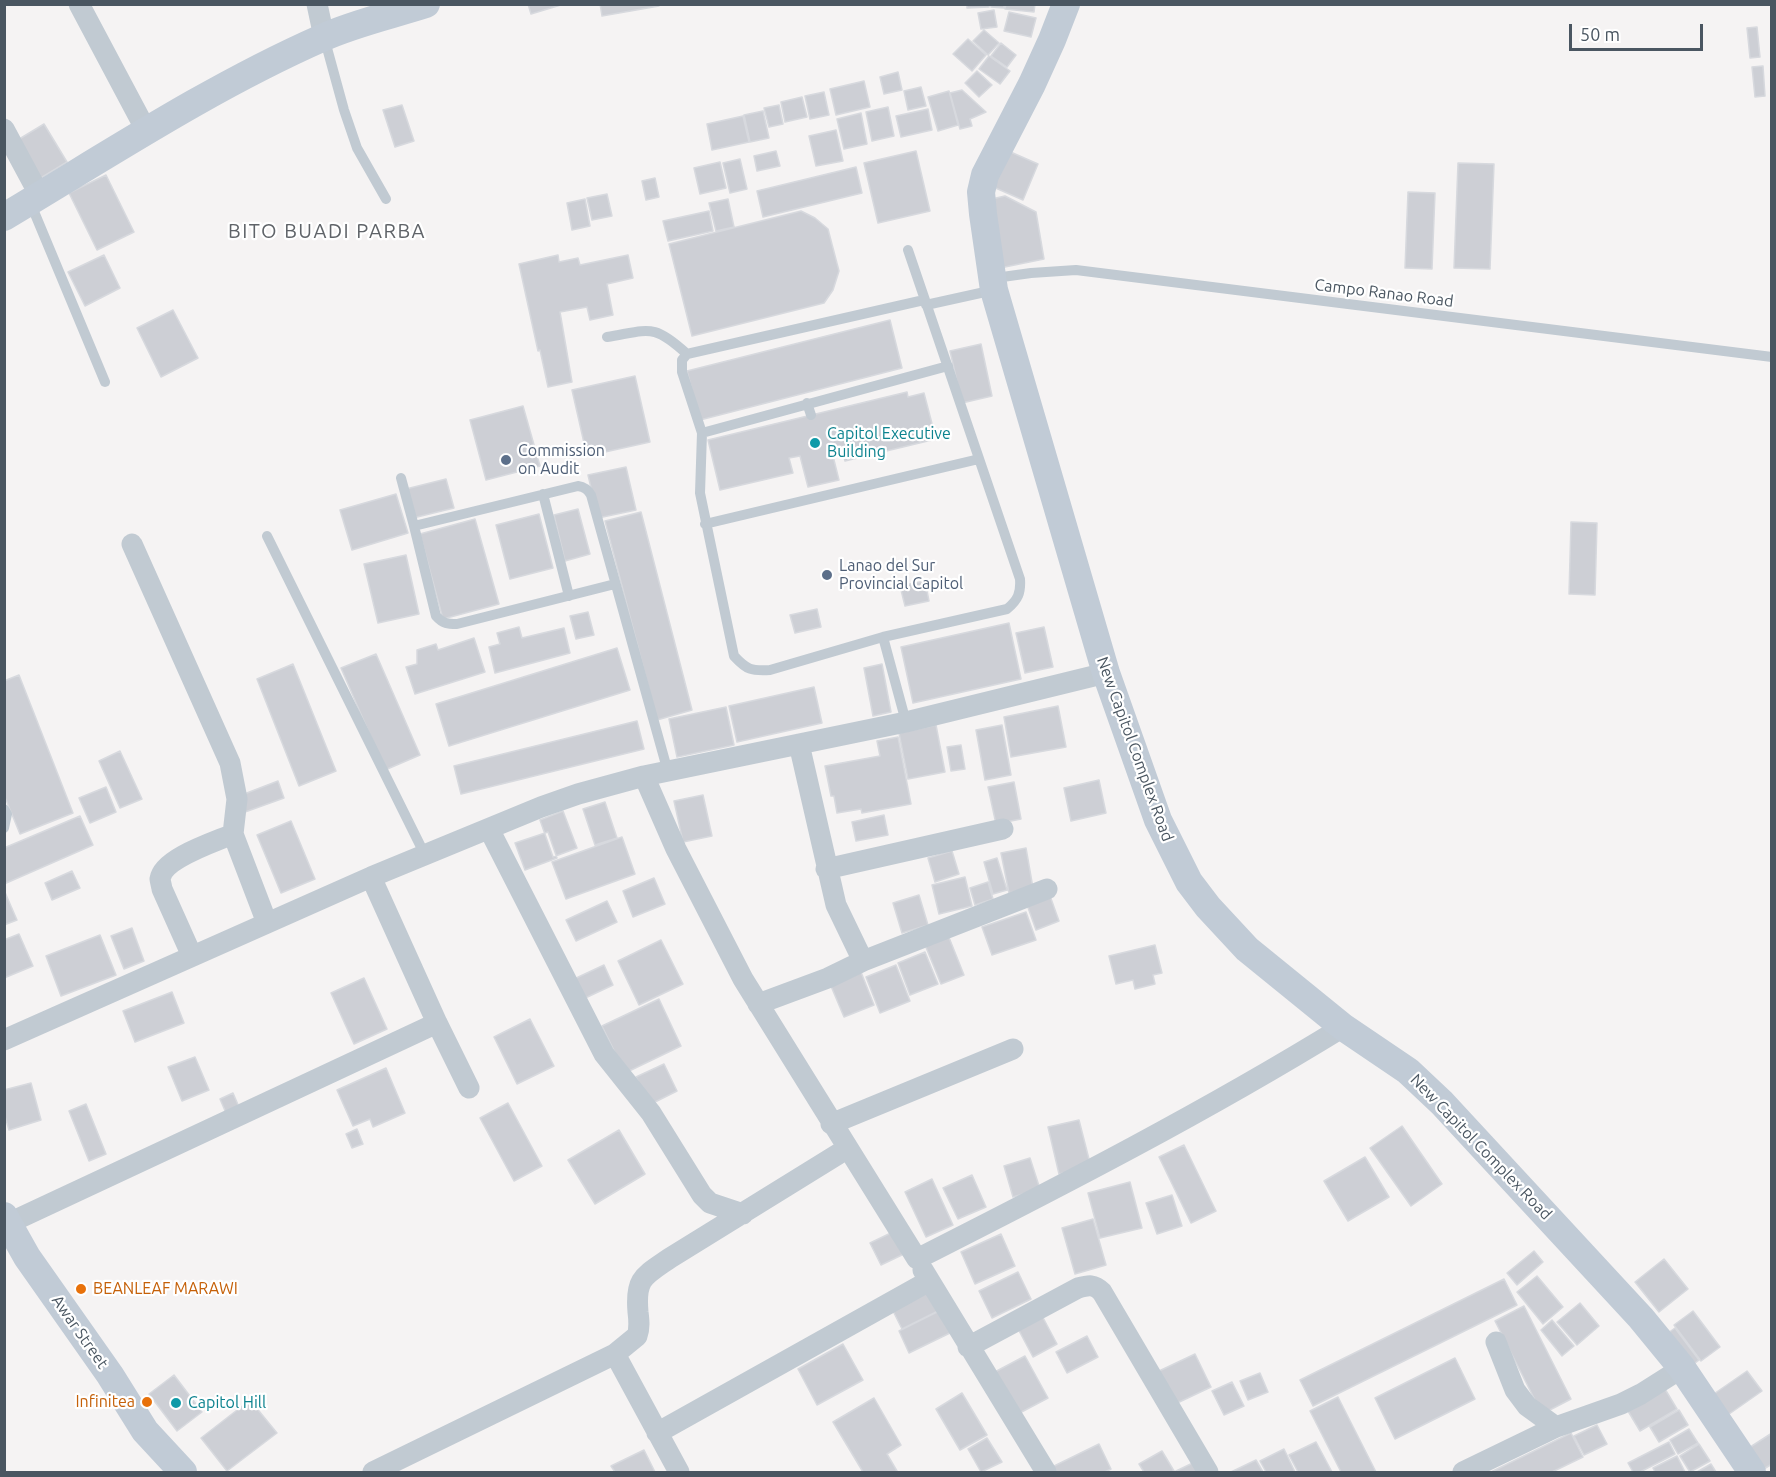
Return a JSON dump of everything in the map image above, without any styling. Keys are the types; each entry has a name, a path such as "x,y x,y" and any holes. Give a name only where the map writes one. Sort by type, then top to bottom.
{"main road":[{"path":"4,217 260,68 324,37 426,4"},
{"name":"New Capitol Complex Road","path":"1066,4 1032,84 985,175 981,192 982,214 994,284 1106,673 1158,820 1189,882 1208,907 1247,949 1343,1027 1408,1071 1442,1103 1641,1318 1682,1368 1752,1473"},
{"name":"Awar Street","path":"7,1220 27,1257 110,1375 145,1431 183,1473"}],"street":[{"path":"79,4 147,132"},
{"path":"317,4 324,37"},
{"path":"4,129 35,199"},
{"path":"132,544 230,764 237,799 233,834 267,923"},
{"path":"4,1040 371,877 569,797 644,776 906,722 1106,673"},
{"path":"799,744 836,905 862,960"},
{"path":"644,776 676,849 743,979 917,1259 1046,1473"},
{"path":"489,829 604,1054 651,1113 702,1196 710,1203 743,1214"},
{"path":"826,869 1003,829"},
{"path":"192,956 162,889 160,879 165,869 174,860 233,834"},
{"path":"371,877 469,1088"},
{"path":"758,1004 828,978 862,960 933,935 1047,889"},
{"path":"7,1220 437,1023"},
{"path":"917,1259 1149,1138 1280,1066 1343,1027"},
{"path":"831,1124 1013,1048"},
{"path":"373,1473 615,1354 637,1336 639,1324 636,1293 640,1283 648,1274 670,1258 848,1148"},
{"path":"657,1433 929,1281"},
{"path":"969,1347 1078,1288 1087,1285 1096,1286 1102,1292 1208,1473"},
{"path":"1496,1342 1515,1390 1527,1406 1556,1426"},
{"path":"615,1354 679,1473"},
{"path":"1464,1473 1556,1426 1621,1404 1682,1368"}],"lane":[{"path":"324,37 357,148 386,199"},
{"path":"35,199 105,382"},
{"path":"608,337 657,331 669,337 687,354 682,360 682,372 702,433 700,493 705,524 734,656 743,666 753,671 770,670 883,637 1007,609 1015,603 1021,592 1020,579 908,250"},
{"name":"Campo Ranao Road","path":"687,354 925,303 1030,273 1076,270 1772,357"},
{"path":"702,433 948,366"},
{"path":"807,403 811,415"},
{"path":"705,524 831,487 979,459"},
{"path":"401,478 436,616 441,621 457,624 615,584"},
{"path":"414,526 584,486 591,495 668,772"},
{"path":"543,495 569,596"},
{"path":"267,536 425,855"},
{"path":"883,637 906,722"},
{"path":"4,809 7,814 4,828"}],"building":[{"path":"528,4 564,4 531,14"},
{"path":"600,4 659,4 659,6 602,16"},
{"path":"967,4 989,4 989,7 967,8"},
{"path":"991,4 1004,4 1004,8 991,7"},
{"path":"1006,4 1035,4 1034,12 1005,9"},
{"path":"994,10 997,27 981,29 978,13"},
{"path":"1009,12 1036,18 1031,37 1004,31"},
{"path":"1757,27 1760,57 1750,58 1747,28"},
{"path":"984,30 999,43 988,55 973,41"},
{"path":"968,39 986,55 972,71 953,54"},
{"path":"1001,43 1016,55 1007,67 991,56"},
{"path":"989,56 1010,71 1000,84 979,69"},
{"path":"1763,66 1765,96 1755,97 1752,67"},
{"path":"977,71 992,85 979,97 965,83"},
{"path":"898,72 902,90 884,94 880,77"},
{"path":"864,81 870,107 836,115 830,89"},
{"path":"921,87 926,106 908,110 904,91"},
{"path":"962,90 986,112 970,119 972,126 960,129 950,93"},
{"path":"949,91 958,125 938,131 928,97"},
{"path":"824,92 829,115 810,119 805,96"},
{"path":"802,97 807,117 785,122 781,102"},
{"path":"402,105 414,141 395,147 383,110"},
{"path":"779,105 783,124 769,127 764,108"},
{"path":"888,107 894,136 872,141 866,112"},
{"path":"928,109 932,130 901,137 896,116"},
{"path":"763,111 769,138 750,142 744,115"},
{"path":"861,113 867,144 844,149 837,119"},
{"path":"743,116 749,142 712,150 707,124"},
{"path":"44,124 67,162 39,179 16,141"},
{"path":"836,130 843,161 816,166 809,136"},
{"path":"1006,150 1038,164 1023,200 991,186"},
{"path":"776,151 780,166 757,171 754,156"},
{"path":"916,151 930,211 878,223 864,163"},
{"path":"740,159 747,189 730,193 723,163"},
{"path":"720,162 726,188 700,194 694,168"},
{"path":"1458,163 1494,164 1490,269 1454,268"},
{"path":"856,167 862,193 763,217 757,191"},
{"path":"106,175 134,232 97,250 69,193"},
{"path":"655,178 659,197 646,200 642,181"},
{"path":"1408,192 1435,193 1432,269 1405,268"},
{"path":"607,194 612,216 592,220 587,198"},
{"path":"1005,196 1036,212 1044,259 1000,268 987,200"},
{"path":"585,199 590,226 572,230 567,203"},
{"path":"728,199 734,227 716,231 709,203"},
{"path":"709,211 713,231 668,241 663,221"},
{"path":"801,211 815,218 828,229 839,271 833,290 824,303 692,336 669,244"},
{"path":"104,255 120,288 85,306 68,272"},
{"path":"558,255 559,262 578,258 580,265 628,255 633,278 607,284 613,315 590,320 587,307 560,312 572,382 548,387 519,264"},
{"path":"173,310 198,358 161,377 137,328"},
{"path":"890,320 902,368 700,420 687,371"},
{"path":"981,344 992,396 962,403 950,351"},
{"path":"635,376 650,442 587,456 572,390"},
{"name":"Capitol Executive Building","path":"907,392 908,397 924,393 936,439 845,461 841,446 831,448 839,480 808,487 800,456 789,458 793,473 720,490 708,440"},
{"path":"523,406 540,466 486,480 470,420"},
{"path":"626,467 636,510 598,518 588,475"},
{"path":"446,479 454,508 413,518 406,489"},
{"path":"396,494 408,533 352,550 340,510"},
{"path":"578,509 590,554 565,561 554,515"},
{"path":"641,512 692,710 657,720 605,521"},
{"path":"539,514 553,568 510,579 496,525"},
{"path":"475,519 499,604 443,619 420,534"},
{"path":"1571,522 1597,523 1595,595 1569,594"},
{"path":"406,555 419,614 378,623 364,564"},
{"path":"925,581 929,601 905,606 900,586"},
{"path":"817,609 821,627 795,633 790,615"},
{"path":"588,612 594,635 576,639 570,616"},
{"path":"1009,623 1021,679 913,703 901,647"},
{"path":"519,627 522,638 564,628 570,653 495,673 489,647 500,644 497,633"},
{"path":"1044,627 1053,667 1025,673 1016,633"},
{"path":"474,638 485,672 415,694 406,667 417,664 417,650 436,644 438,650"},
{"path":"617,648 630,690 449,746 436,704"},
{"path":"376,654 420,755 385,770 341,668"},
{"path":"293,664 336,771 299,786 257,679"},
{"path":"882,664 891,712 873,716 864,668"},
{"path":"19,675 73,813 20,834 4,795 4,681"},
{"path":"814,687 822,723 737,742 729,706"},
{"path":"1058,706 1066,747 1011,757 1004,717"},
{"path":"726,707 734,745 677,757 669,719"},
{"path":"637,721 644,749 461,794 454,766"},
{"path":"936,725 945,772 908,779 899,733"},
{"path":"1002,725 1011,775 985,780 976,730"},
{"path":"898,737 911,804 862,813 861,809 837,813 825,766 880,756 877,741"},
{"path":"961,745 965,769 951,771 947,747"},
{"path":"120,751 142,799 120,808 99,761"},
{"path":"1099,780 1106,813 1071,821 1064,788"},
{"path":"278,781 284,798 245,812 239,796"},
{"path":"1014,782 1021,819 996,824 988,787"},
{"path":"106,787 116,812 90,823 79,798"},
{"path":"703,795 712,836 683,842 674,801"},
{"path":"605,802 617,838 595,845 583,809"},
{"path":"563,811 577,848 553,857 540,820"},
{"path":"884,815 888,835 856,841 852,822"},
{"path":"80,816 93,845 4,884 4,848"},
{"path":"291,821 315,879 281,893 257,835"},
{"path":"548,832 557,858 525,870 515,843"},
{"path":"622,837 635,874 566,899 552,862"},
{"path":"1026,848 1033,888 1009,893 1001,853"},
{"path":"952,851 959,874 935,882 928,858"},
{"path":"997,858 1007,890 993,894 984,862"},
{"path":"72,871 80,888 52,900 45,883"},
{"path":"965,877 972,906 939,914 932,885"},
{"path":"654,878 665,904 633,917 623,891"},
{"path":"988,882 993,899 975,905 970,888"},
{"path":"4,890 17,920 4,925"},
{"path":"1049,893 1059,921 1036,930 1026,902"},
{"path":"919,895 928,925 902,933 893,903"},
{"path":"607,901 617,922 576,941 566,920"},
{"path":"1026,912 1036,940 992,955 982,927"},
{"path":"132,928 144,961 124,969 111,936"},
{"path":"946,930 964,975 941,984 923,940"},
{"path":"19,934 33,966 4,978 4,940"},
{"path":"100,935 116,975 61,996 46,956"},
{"path":"661,940 683,984 639,1005 618,961"},
{"path":"1155,945 1162,973 1153,975 1155,984 1135,989 1133,980 1116,984 1109,956"},
{"path":"925,952 938,984 910,995 898,963"},
{"path":"604,965 613,985 581,1000 572,980"},
{"path":"896,965 910,1001 880,1013 866,977"},
{"path":"859,967 874,1005 844,1017 828,979"},
{"path":"364,978 387,1029 354,1044 331,993"},
{"path":"172,992 184,1023 135,1042 123,1011"},
{"path":"659,999 681,1046 625,1073 602,1026"},
{"path":"530,1019 554,1066 517,1084 494,1037"},
{"path":"195,1057 209,1090 182,1101 168,1067"},
{"path":"664,1064 677,1091 649,1105 636,1077"},
{"path":"386,1068 405,1113 373,1127 370,1119 353,1126 337,1090"},
{"path":"31,1083 41,1120 9,1130 4,1113 4,1090"},
{"path":"233,1093 239,1107 226,1113 220,1099"},
{"path":"508,1103 542,1166 514,1181 480,1118"},
{"path":"86,1104 106,1154 89,1161 69,1111"},
{"path":"1079,1120 1091,1167 1059,1174 1048,1127"},
{"path":"1402,1126 1442,1184 1411,1206 1370,1148"},
{"path":"357,1129 363,1144 352,1148 346,1134"},
{"path":"619,1130 645,1174 595,1204 568,1160"},
{"path":"1184,1145 1216,1211 1191,1223 1159,1157"},
{"path":"1365,1157 1389,1197 1348,1221 1324,1181"},
{"path":"1030,1158 1040,1189 1013,1197 1004,1166"},
{"path":"972,1175 986,1207 958,1219 943,1188"},
{"path":"932,1179 953,1225 926,1237 905,1192"},
{"path":"1130,1182 1142,1228 1100,1238 1088,1193"},
{"path":"1172,1195 1182,1226 1157,1234 1146,1203"},
{"path":"1093,1219 1106,1265 1075,1274 1062,1228"},
{"path":"895,1231 906,1253 881,1265 870,1243"},
{"path":"1001,1234 1015,1266 975,1284 961,1252"},
{"path":"1534,1251 1543,1262 1517,1285 1507,1273"},
{"path":"1664,1259 1688,1289 1659,1312 1635,1282"},
{"path":"1018,1272 1031,1299 992,1318 979,1291"},
{"path":"1537,1276 1563,1307 1543,1324 1517,1292"},
{"path":"1504,1279 1517,1305 1313,1406 1300,1380"},
{"path":"928,1290 938,1311 902,1329 891,1307"},
{"path":"1580,1303 1599,1326 1577,1345 1557,1322"},
{"path":"1524,1306 1571,1399 1542,1414 1495,1321"},
{"path":"941,1310 952,1332 909,1353 899,1331"},
{"path":"1693,1311 1720,1347 1701,1361 1674,1325"},
{"path":"1040,1312 1057,1344 1033,1357 1016,1325"},
{"path":"1552,1320 1574,1346 1562,1356 1541,1330"},
{"path":"1675,1328 1699,1360 1685,1371 1661,1338"},
{"path":"1087,1336 1098,1357 1067,1373 1056,1352"},
{"path":"843,1344 863,1380 817,1405 798,1369"},
{"path":"1195,1354 1211,1387 1173,1405 1157,1372"},
{"path":"1025,1356 1048,1398 1014,1416 991,1374"},
{"path":"1455,1358 1475,1399 1395,1439 1375,1398"},
{"path":"1747,1371 1762,1391 1722,1419 1708,1398"},
{"path":"1260,1373 1268,1392 1248,1400 1240,1381"},
{"name":"Capitol Hill","path":"174,1375 202,1412 177,1431 149,1394"},
{"path":"1232,1382 1244,1406 1224,1415 1212,1391"},
{"path":"1665,1389 1677,1409 1640,1431 1628,1411"},
{"path":"962,1393 987,1435 960,1450 936,1409"},
{"path":"1338,1397 1376,1472 1341,1472 1310,1411"},
{"path":"874,1398 901,1445 887,1454 897,1471 895,1472 863,1472 833,1422"},
{"path":"250,1400 277,1433 227,1471 201,1438"},
{"path":"1679,1410 1688,1425 1659,1442 1650,1427"},
{"path":"1597,1425 1607,1444 1584,1455 1574,1436"},
{"path":"1689,1429 1698,1443 1678,1454 1670,1440"},
{"path":"1571,1433 1583,1457 1552,1472 1491,1472"},
{"path":"1772,1433 1772,1464 1759,1472 1741,1453"},
{"path":"987,1438 1002,1462 981,1472 968,1449"},
{"path":"1316,1442 1332,1472 1298,1472 1289,1455"},
{"path":"1669,1442 1675,1454 1640,1472 1633,1472 1628,1463"},
{"path":"1099,1444 1111,1469 1105,1472 1050,1472 1048,1469"},
{"path":"1699,1444 1710,1461 1690,1472 1680,1456"},
{"path":"1284,1449 1295,1472 1266,1472 1260,1461"},
{"path":"644,1450 655,1472 615,1472 611,1466"},
{"path":"1162,1451 1174,1471 1144,1472 1139,1464"},
{"path":"1677,1456 1685,1472 1655,1472 1653,1468"},
{"path":"1199,1460 1205,1472 1174,1472"},
{"path":"1256,1460 1263,1472 1231,1472"},
{"path":"1711,1464 1716,1472 1697,1472"}],"place":[{"name":"Capitol Executive Building","path":"815,443"},
{"name":"Commission on Audit","path":"506,460"},
{"name":"Lanao del Sur Provincial Capitol","path":"827,575"},
{"name":"BEANLEAF MARAWI","path":"81,1289"},
{"name":"Infinitea","path":"147,1402"},
{"name":"Capitol Hill","path":"176,1403"}],"district":[{"name":"BITO BUADI PARBA","path":"327,231"}]}
